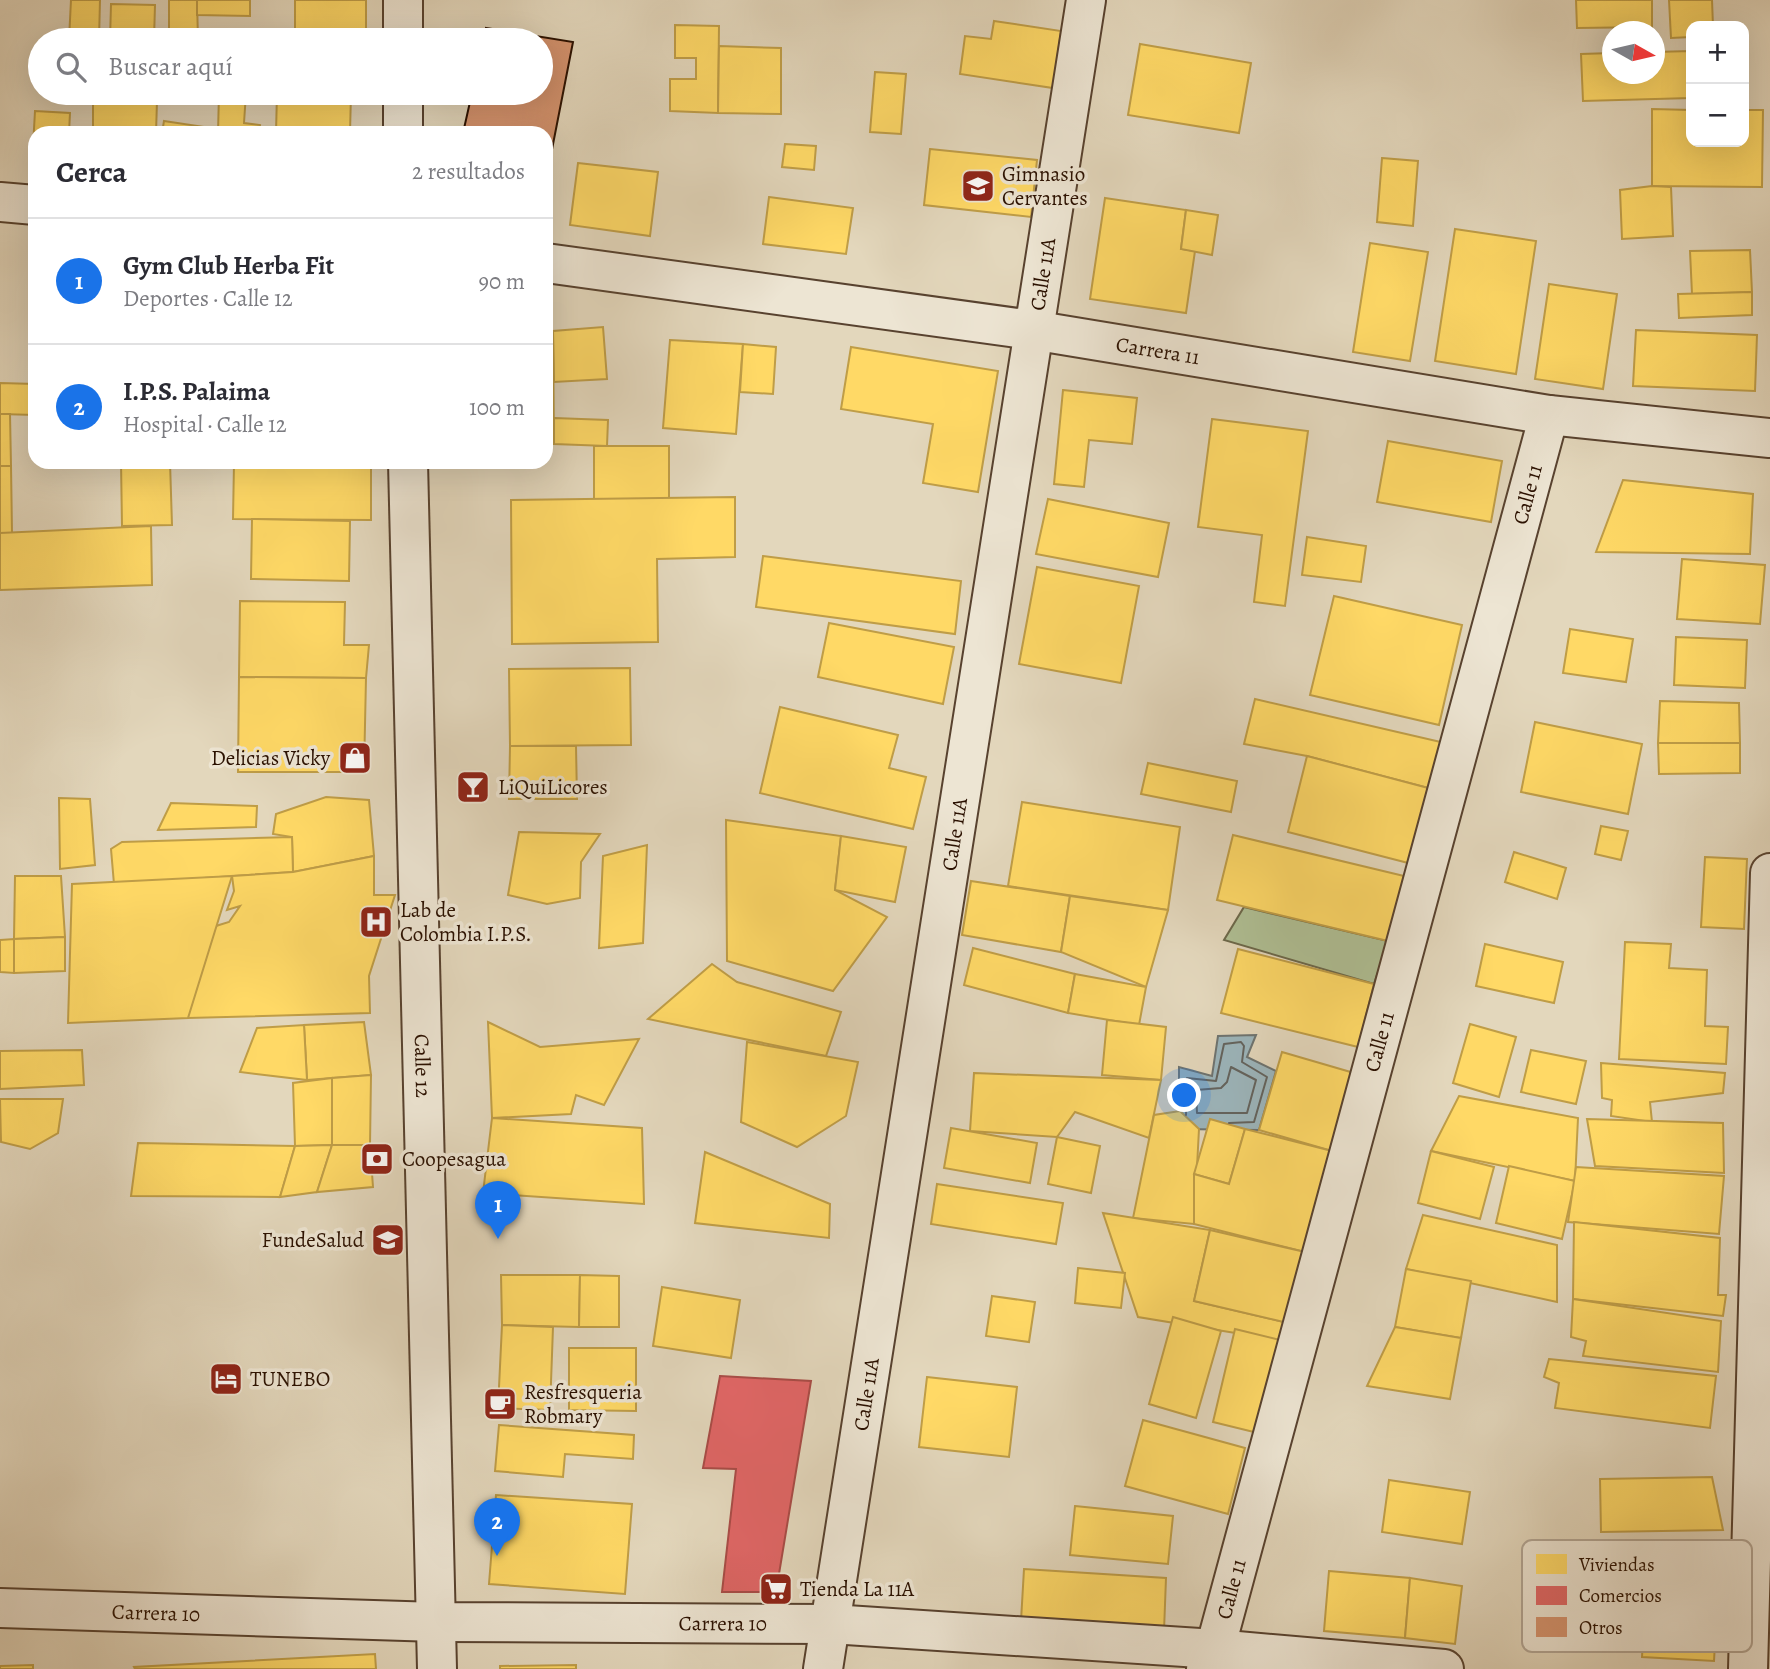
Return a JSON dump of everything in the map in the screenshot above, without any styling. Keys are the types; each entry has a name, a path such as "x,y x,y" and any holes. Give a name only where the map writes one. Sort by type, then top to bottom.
{"street":[{"path":"403,0 403,28"},
{"name":"Calle 11A","path":"823,1669 1086,0"},
{"path":"402,126 403,105"},
{"path":"0,202 28,204"},
{"name":"Carrera 11","path":"553,264 1032,330 1549,415 1770,438"},
{"name":"Calle 11","path":"1211,1659 1549,415"},
{"name":"Calle 12","path":"408,469 438,1622 437,1669"},
{"path":"1752,1540 1770,873"},
{"name":"Carrera 10","path":"0,1608 438,1622 831,1624 1211,1659 1444,1669"}],"green space":[{"path":"1244,907 1388,941 1374,984 1224,940"}],"water":[{"path":"1256,1035 1247,1057 1276,1071 1259,1130 1179,1129 1179,1067 1212,1076 1218,1036"}],"building: Viviendas":[{"path":"71,0 100,0 99,28 70,28"},
{"path":"169,0 197,0 198,28 169,28"},
{"path":"197,0 250,0 250,16 197,15"},
{"path":"295,0 366,0 366,28 295,28"},
{"path":"1576,0 1652,0 1652,21 1602,21 1602,28 1577,28"},
{"path":"1669,0 1712,0 1713,21 1686,21 1686,37 1671,38"},
{"path":"111,4 155,5 154,28 110,28"},
{"path":"994,21 1061,31 1053,88 960,74 965,36 991,39"},
{"path":"675,25 719,26 718,113 670,111 670,79 696,79 696,58 675,58"},
{"path":"1140,44 1251,63 1239,133 1128,115"},
{"path":"719,46 781,48 781,114 718,113"},
{"path":"1686,51 1686,98 1583,101 1581,54 1602,53 1602,84 1665,84 1665,52"},
{"path":"875,72 906,74 901,134 870,132"},
{"path":"93,105 157,105 156,126 93,126"},
{"path":"219,105 245,105 244,123 260,125 260,126 218,126"},
{"path":"277,105 351,105 350,126 276,126"},
{"path":"1652,109 1686,110 1686,147 1749,147 1749,110 1763,110 1762,187 1652,186"},
{"path":"35,111 70,113 69,126 34,126"},
{"path":"164,121 198,126 163,126"},
{"path":"785,144 816,146 814,170 782,167"},
{"path":"930,149 1037,160 1031,217 924,205"},
{"path":"1382,158 1418,161 1413,226 1377,222"},
{"path":"578,163 658,172 650,236 570,225"},
{"path":"1652,186 1671,187 1673,236 1622,239 1620,190"},
{"path":"769,197 853,208 846,254 763,244"},
{"path":"1105,198 1186,210 1181,249 1195,251 1186,313 1090,299"},
{"path":"1186,210 1218,215 1212,255 1181,249"},
{"path":"1455,229 1536,241 1516,374 1435,361"},
{"path":"1370,243 1428,252 1410,361 1353,352"},
{"path":"1750,250 1752,292 1692,294 1690,251"},
{"path":"1549,284 1617,294 1603,389 1535,379"},
{"path":"1752,292 1752,315 1679,318 1678,294"},
{"path":"603,327 607,379 554,382 553,331"},
{"path":"1636,330 1757,335 1755,391 1633,386"},
{"path":"553,331 554,444 553,444"},
{"path":"670,340 743,344 736,434 663,428"},
{"path":"743,344 776,347 773,394 740,392"},
{"path":"851,347 998,371 978,492 923,483 933,424 841,409"},
{"path":"0,383 28,384 28,415 0,414"},
{"path":"1063,390 1137,398 1132,444 1089,440 1084,487 1054,484"},
{"path":"0,414 10,414 11,466 0,466"},
{"path":"554,418 608,420 607,446 554,444"},
{"path":"1212,419 1308,431 1285,606 1254,602 1262,535 1198,527"},
{"path":"1388,441 1502,461 1491,522 1377,502"},
{"path":"594,446 669,446 669,499 594,499"},
{"path":"0,466 11,466 12,533 0,533"},
{"path":"121,469 170,469 172,525 122,526"},
{"path":"234,469 371,469 371,520 233,519"},
{"path":"1623,480 1753,494 1750,554 1596,552"},
{"path":"735,497 735,557 657,559 658,642 512,644 511,500"},
{"path":"1048,499 1169,523 1158,577 1036,554"},
{"path":"252,519 350,521 349,581 251,579"},
{"path":"151,526 152,585 0,590 0,533"},
{"path":"1307,537 1366,546 1361,582 1302,575"},
{"path":"763,556 961,581 955,634 756,607"},
{"path":"1682,559 1765,565 1760,624 1677,619"},
{"path":"1037,567 1139,586 1121,683 1019,664"},
{"path":"1334,596 1462,625 1439,725 1310,695"},
{"path":"240,601 345,602 344,645 369,645 366,678 239,677"},
{"path":"829,623 954,647 943,704 818,677"},
{"path":"1570,629 1633,639 1626,682 1563,673"},
{"path":"1676,637 1747,640 1745,688 1674,685"},
{"path":"630,668 631,745 510,746 509,669"},
{"path":"239,677 366,678 364,772 238,772"},
{"path":"1255,699 1445,743 1432,789 1307,756 1244,744"},
{"path":"1660,701 1739,703 1740,743 1658,743"},
{"path":"780,707 898,735 889,768 926,777 913,829 760,793"},
{"path":"1535,722 1642,744 1628,814 1521,792"},
{"path":"1658,743 1740,743 1740,773 1659,774"},
{"path":"510,746 576,746 577,799 509,799"},
{"path":"1307,756 1432,789 1412,864 1288,832"},
{"path":"1148,763 1237,781 1231,812 1141,794"},
{"path":"326,797 369,800 374,856 293,872 292,837 273,834 276,814"},
{"path":"59,798 90,799 95,865 60,869"},
{"path":"1022,802 1180,827 1168,910 1008,886"},
{"path":"171,803 257,806 256,827 158,830"},
{"path":"726,820 841,836 835,890 887,917 833,991 727,961"},
{"path":"1601,826 1628,831 1621,860 1595,854"},
{"path":"519,832 600,834 581,862 580,898 547,904 508,895"},
{"path":"1233,835 1404,876 1388,941 1217,900"},
{"path":"841,836 906,847 895,902 835,890"},
{"path":"292,837 293,872 114,884 111,849 122,842"},
{"path":"647,845 643,943 599,948 603,856"},
{"path":"1514,852 1566,868 1557,899 1505,882"},
{"path":"374,856 374,895 395,895 369,976 370,1013 188,1018 193,942 206,936 216,926 229,922 240,906 227,910 234,891 232,876 293,872"},
{"path":"1705,857 1747,859 1744,929 1701,927"},
{"path":"15,876 61,876 65,937 14,939"},
{"path":"232,876 188,1018 68,1023 72,884"},
{"path":"971,881 1070,896 1061,952 962,935"},
{"path":"1070,896 1168,910 1146,987 1061,952"},
{"path":"65,937 65,971 14,973 14,939"},
{"path":"14,939 14,973 0,972 0,940"},
{"path":"1625,942 1671,944 1669,968 1707,970 1705,1026 1728,1027 1726,1064 1619,1059"},
{"path":"1485,944 1563,962 1554,1003 1476,986"},
{"path":"973,948 1075,974 1068,1013 964,985"},
{"path":"1238,949 1374,984 1358,1047 1221,1013"},
{"path":"712,964 737,982 841,1012 826,1056 648,1019"},
{"path":"1075,974 1146,987 1139,1025 1068,1013"},
{"path":"1107,1020 1166,1027 1161,1080 1102,1075"},
{"path":"364,1022 371,1075 307,1080 304,1025"},
{"path":"488,1022 540,1047 639,1039 604,1105 576,1095 571,1114 492,1118"},
{"path":"1470,1024 1516,1037 1499,1097 1453,1083"},
{"path":"304,1025 307,1080 240,1072 257,1028"},
{"path":"747,1042 858,1062 846,1116 797,1147 741,1122"},
{"path":"82,1050 84,1085 0,1089 0,1051"},
{"path":"1531,1050 1586,1061 1576,1104 1521,1092"},
{"path":"1282,1052 1354,1073 1332,1151 1259,1130"},
{"path":"1601,1063 1725,1073 1723,1093 1650,1102 1652,1122 1611,1116 1612,1100 1602,1098"},
{"path":"974,1073 1161,1080 1149,1138 1075,1112 1057,1137 970,1131"},
{"path":"371,1075 370,1145 332,1145 332,1078"},
{"path":"332,1078 332,1145 295,1146 293,1083"},
{"path":"1459,1096 1578,1118 1575,1181 1431,1151"},
{"path":"0,1099 63,1099 58,1133 30,1149 1,1142"},
{"path":"1180,1111 1199,1129 1194,1224 1133,1218 1154,1115"},
{"path":"492,1118 642,1128 644,1204 483,1193"},
{"path":"1210,1119 1245,1129 1229,1184 1194,1174"},
{"path":"1587,1119 1723,1123 1724,1173 1595,1166"},
{"path":"951,1128 1037,1143 1030,1183 944,1168"},
{"path":"1245,1129 1332,1151 1305,1252 1194,1224 1194,1174 1229,1184"},
{"path":"1057,1137 1100,1146 1091,1193 1048,1184"},
{"path":"138,1143 295,1146 280,1197 131,1196"},
{"path":"332,1145 317,1192 280,1197 295,1146"},
{"path":"332,1145 370,1145 373,1187 317,1192"},
{"path":"1431,1151 1494,1167 1480,1219 1418,1203"},
{"path":"705,1152 830,1204 829,1238 695,1223"},
{"path":"1509,1166 1575,1181 1562,1239 1496,1223"},
{"path":"1576,1167 1724,1176 1719,1234 1568,1222"},
{"path":"937,1184 1063,1203 1056,1244 931,1224"},
{"path":"1103,1213 1210,1230 1194,1301 1288,1323 1284,1341 1138,1317"},
{"path":"1423,1215 1557,1245 1557,1302 1406,1269"},
{"path":"1574,1222 1720,1238 1718,1295 1726,1295 1723,1316 1573,1299"},
{"path":"1210,1230 1305,1252 1288,1323 1194,1301"},
{"path":"1078,1268 1125,1273 1121,1308 1075,1303"},
{"path":"1406,1269 1471,1281 1461,1338 1395,1327"},
{"path":"501,1275 580,1275 579,1327 502,1325"},
{"path":"580,1275 619,1276 619,1327 579,1327"},
{"path":"662,1287 740,1300 731,1358 653,1346"},
{"path":"992,1296 1035,1302 1029,1342 986,1336"},
{"path":"1573,1299 1721,1321 1718,1372 1583,1356 1586,1341 1571,1337"},
{"path":"1173,1317 1221,1331 1196,1418 1149,1404"},
{"path":"502,1325 553,1327 550,1410 498,1408"},
{"path":"1395,1327 1461,1338 1450,1399 1367,1386"},
{"path":"1235,1329 1284,1341 1262,1434 1213,1422"},
{"path":"569,1348 636,1348 636,1411 569,1410"},
{"path":"1549,1359 1716,1376 1710,1428 1555,1408 1559,1383 1544,1377"},
{"path":"927,1377 1017,1387 1009,1457 919,1447"},
{"path":"1143,1420 1245,1448 1228,1514 1125,1486"},
{"path":"499,1425 634,1435 633,1459 565,1454 563,1477 495,1471"},
{"path":"1712,1477 1723,1530 1601,1532 1600,1479"},
{"path":"1389,1480 1470,1492 1462,1544 1382,1532"},
{"path":"496,1495 632,1504 625,1594 489,1584"},
{"path":"1075,1506 1173,1516 1168,1564 1070,1555"},
{"path":"1024,1569 1166,1578 1164,1631 1021,1621"},
{"path":"1329,1571 1410,1578 1405,1638 1324,1631"},
{"path":"1410,1578 1462,1586 1455,1644 1405,1638"},
{"path":"1642,1652 1714,1652 1714,1661 1642,1657"},
{"path":"375,1654 376,1669 134,1667"},
{"path":"33,1665 33,1669 0,1669 0,1666"},
{"path":"576,1665 576,1669 500,1669 500,1666"}],"building: Comercios":[{"path":"720,1376 811,1381 776,1592 722,1592 736,1469 703,1468"}],"building: Otros":[{"path":"553,39 573,42 553,144 553,126 465,126 469,105 553,105"}],"place":[{"name":"Gimnasio Cervantes","path":"978,186"},
{"name":"Delicias Vicky","path":"355,758"},
{"name":"LiQuiLicores","path":"473,787"},
{"name":"Lab de Colombia I.P.S.","path":"376,922"},
{"name":"Coopesagua","path":"377,1159"},
{"name":"Gym Club Herba Fit","path":"498,1239"},
{"name":"FundeSalud","path":"388,1240"},
{"name":"TUNEBO","path":"226,1379"},
{"name":"Resfresqueria Robmary","path":"500,1404"},
{"name":"I.P.S. Palaima","path":"497,1556"},
{"name":"Tienda La 11A","path":"776,1589"}]}
